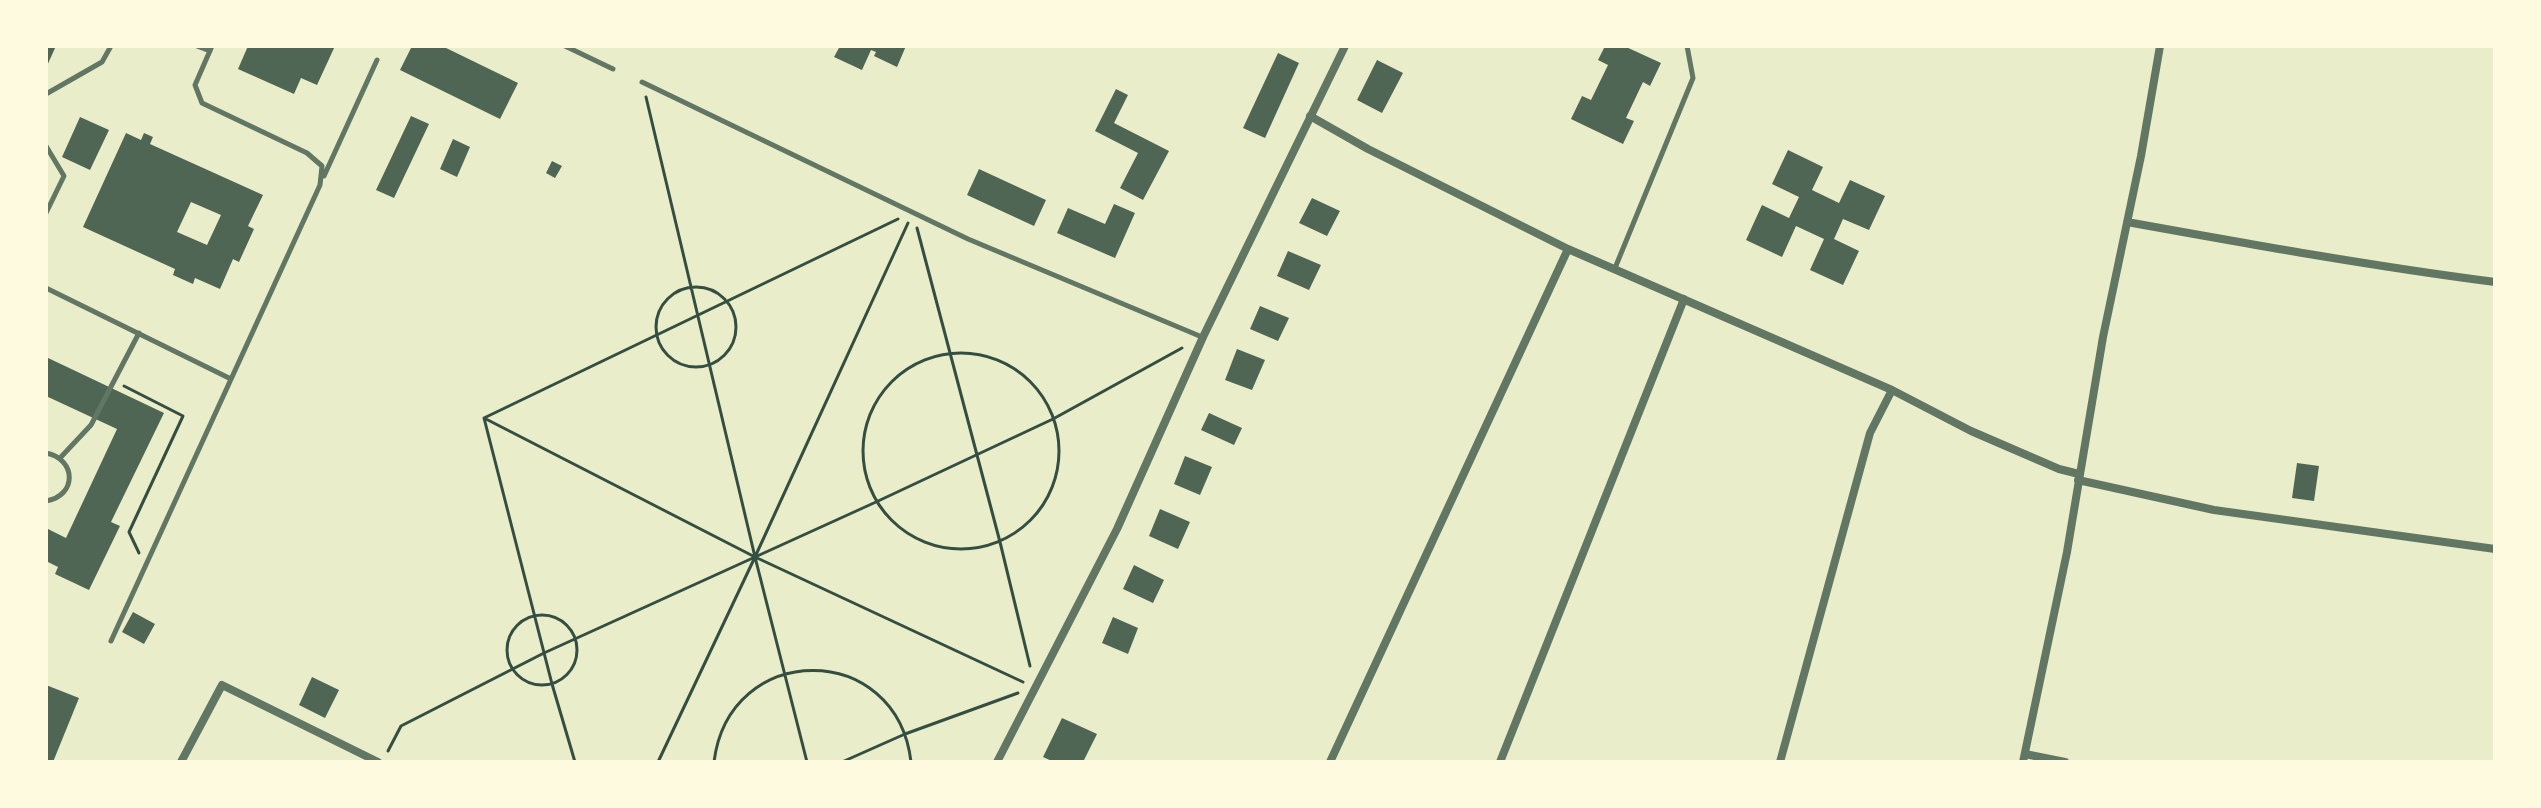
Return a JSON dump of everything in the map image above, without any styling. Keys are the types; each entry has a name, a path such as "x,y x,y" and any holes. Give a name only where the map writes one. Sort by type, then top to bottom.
{"street":[{"path":"997,762 1117,529 1203,337 1345,46"},
{"path":"2065,762 2024,758 2067,552 2103,337 2160,46"},
{"path":"1310,116 1368,149 1568,249 1892,390 1971,431 2078,477 2214,510 2495,549"},
{"path":"2127,222 2297,254 2495,282"},
{"path":"1330,762 1568,249"},
{"path":"1500,762 1684,299"},
{"path":"1780,762 1870,433 1892,390"},
{"path":"181,762 222,685 380,762"}],"lane":[{"path":"46,94 102,62 111,46"},
{"path":"197,46 211,49 195,85 202,103 307,153 322,166 320,185"},
{"path":"565,46 613,69"},
{"path":"1614,269 1693,78 1687,46"},
{"path":"111,641 377,60"},
{"path":"642,82 968,239 1203,337"},
{"path":"46,146 64,176 46,213"},
{"path":"46,288 231,379"},
{"path":"60,458 91,425 139,333"},
{"path":"46,453 60,458 68,471 68,486 58,498 46,501"}],"path":[{"path":"642,82 807,762"},
{"path":"484,418 913,212"},
{"path":"913,212 1035,687"},
{"path":"658,762 913,212"},
{"path":"691,287 713,290 727,301 735,314 736,335 727,354 699,367 678,363 663,350 657,335 656,322 663,303 680,289 691,287"},
{"path":"380,762 401,726 544,653 1053,419 1203,337"},
{"path":"950,354 974,354 1006,364 1033,385 1053,419 1059,448 1058,465 1048,497 1027,524 1000,542 964,550 930,545 900,529 876,502 864,472 865,429 874,405 889,384 908,368 924,360 950,354"},
{"path":"114,380 183,416 129,532 145,567"},
{"path":"484,418 755,557 1035,687"},
{"path":"484,418 575,762"},
{"path":"535,616 555,617 571,629 576,638 578,648 574,667 560,681 552,684 532,684 523,680 513,669 507,654 511,634 517,626 535,616"},
{"path":"714,762 721,731 739,702 766,681 785,673 817,670 852,678 881,697 893,711 905,734 911,762"},
{"path":"842,762 905,734 1035,687"}],"building":[{"path":"46,46 56,46 46,68"},
{"path":"248,46 335,46 317,85 301,78 294,94 238,69"},
{"path":"412,46 442,46 518,83 500,119 400,70"},
{"path":"840,46 906,46 897,67 874,56 876,52 871,50 862,70 834,57"},
{"path":"1605,46 1624,46 1661,63 1650,86 1643,82 1626,118 1634,121 1623,144 1571,119 1582,96 1591,100 1608,65 1598,60"},
{"path":"1278,53 1299,63 1265,138 1243,128"},
{"path":"1377,60 1403,73 1382,113 1357,100"},
{"path":"1116,89 1128,95 1114,123 1169,151 1143,200 1120,188 1138,153 1095,131"},
{"path":"411,116 429,124 394,198 376,190"},
{"path":"80,117 109,130 90,170 62,157"},
{"path":"126,133 141,140 144,133 153,137 150,144 263,195 248,226 254,229 239,262 233,259 220,289 195,278 193,284 173,275 175,269 83,227","holes":["191,202 221,215 207,245 177,232"]},
{"path":"453,139 470,147 457,177 440,169"},
{"path":"1788,150 1823,167 1812,190 1839,203 1850,180 1885,196 1869,230 1843,219 1834,239 1859,251 1843,285 1810,270 1824,239 1796,226 1782,257 1746,240 1762,205 1789,218 1799,197 1772,184"},
{"path":"552,161 562,166 555,178 546,173"},
{"path":"979,169 1046,200 1034,226 967,195"},
{"path":"1312,198 1340,211 1327,236 1299,223"},
{"path":"1114,204 1135,213 1115,258 1057,233 1068,208 1105,224"},
{"path":"1288,251 1321,265 1309,290 1277,276"},
{"path":"1260,306 1289,318 1278,341 1250,329"},
{"path":"1237,349 1265,360 1252,390 1225,380"},
{"path":"46,357 164,413 111,522 120,526 89,590 55,574 58,567 46,561 46,528 66,538 117,429 46,396"},
{"path":"1209,413 1242,428 1234,445 1201,430"},
{"path":"1185,456 1212,467 1200,495 1174,484"},
{"path":"2297,463 2319,466 2314,501 2292,498"},
{"path":"1160,509 1190,522 1178,549 1149,536"},
{"path":"1134,565 1164,580 1153,603 1123,589"},
{"path":"133,612 155,624 144,644 122,632"},
{"path":"1113,617 1138,628 1128,654 1102,643"},
{"path":"312,677 339,690 325,718 299,705"},
{"path":"46,685 79,698 53,762 46,762"},
{"path":"1062,718 1097,734 1083,762 1054,762 1043,757"}]}
